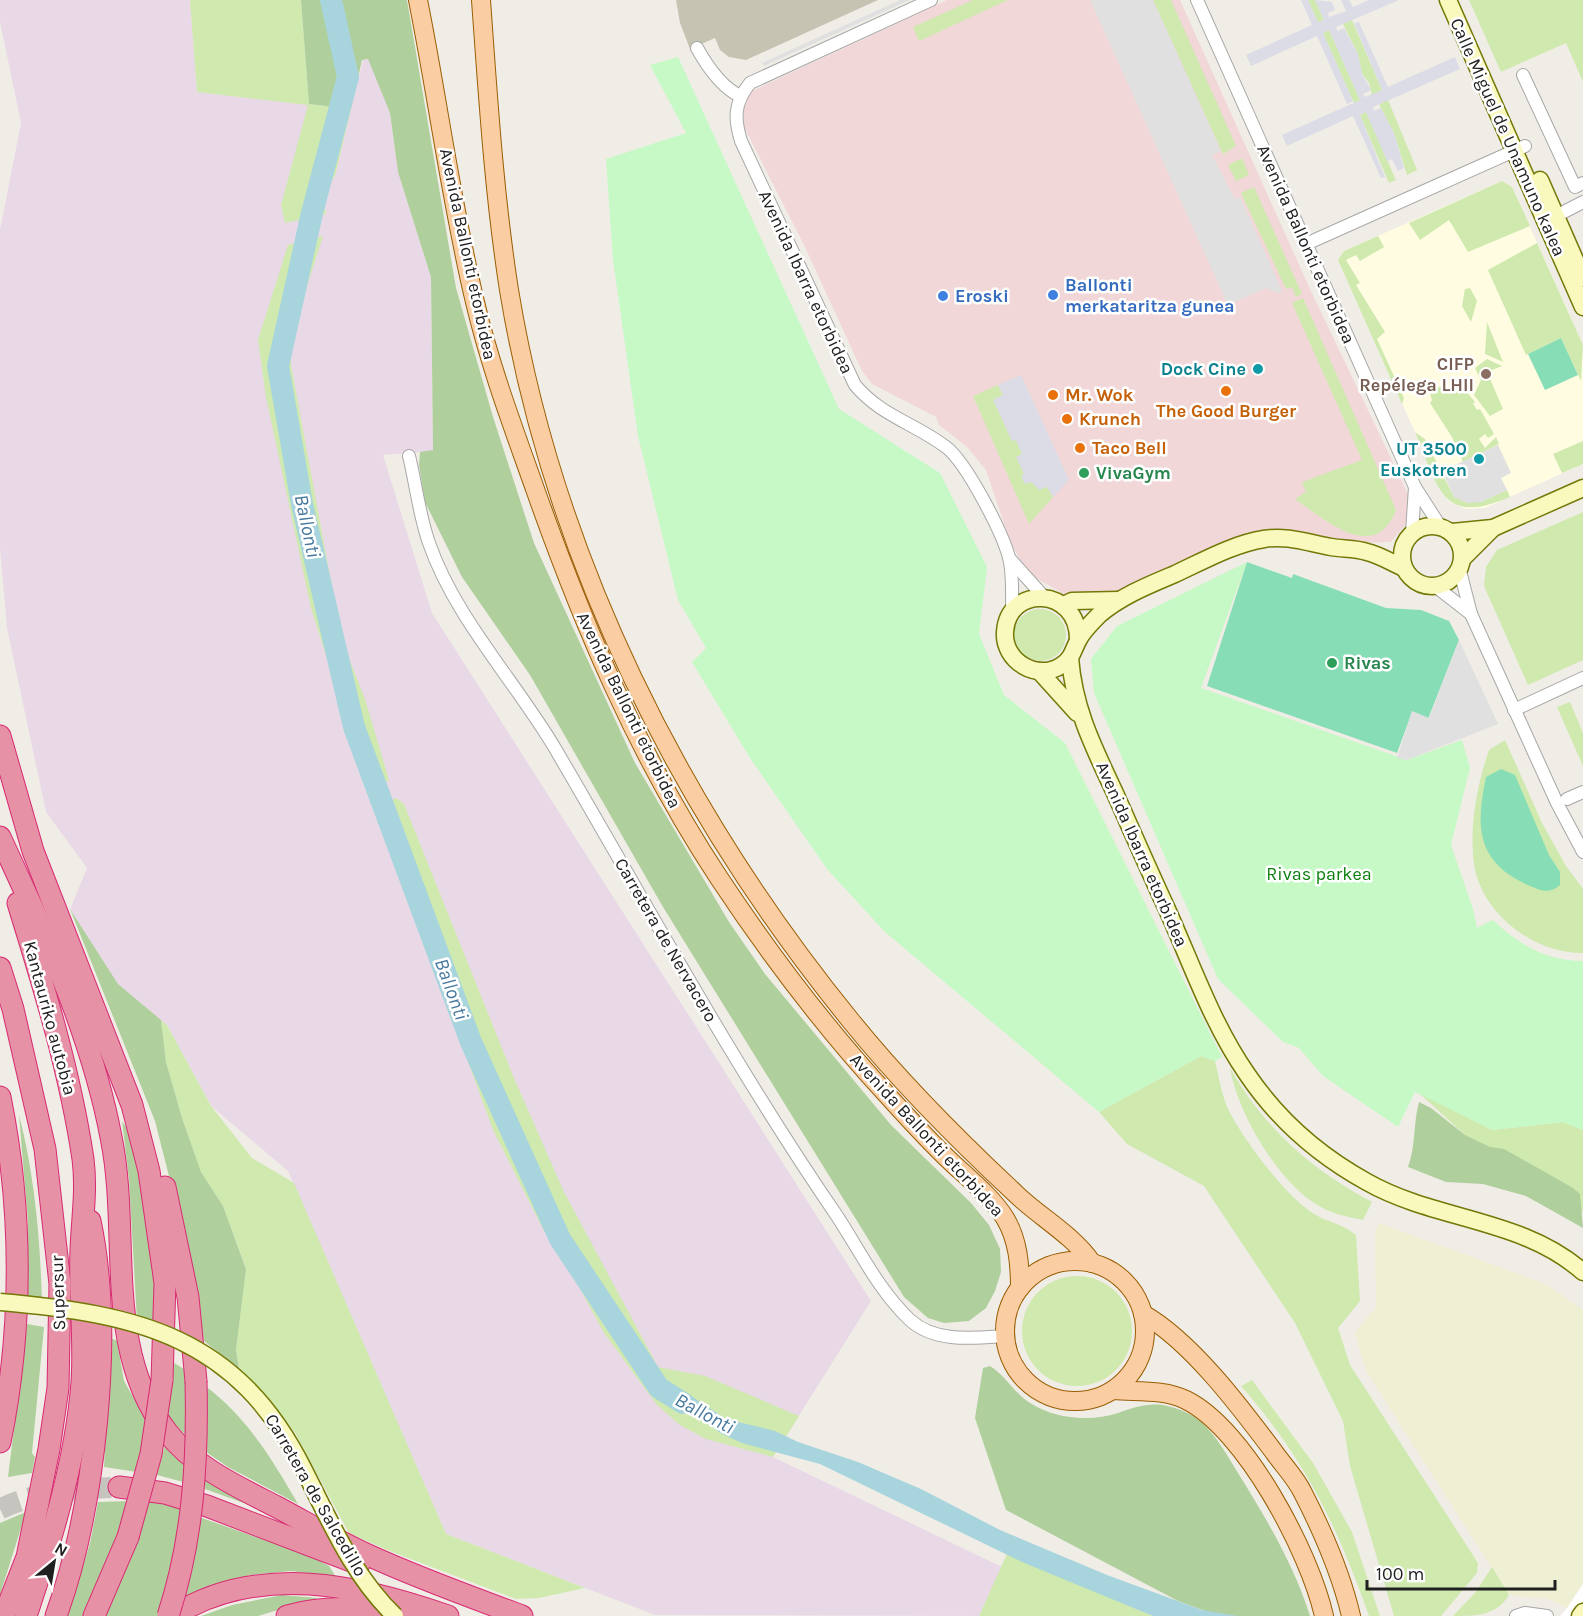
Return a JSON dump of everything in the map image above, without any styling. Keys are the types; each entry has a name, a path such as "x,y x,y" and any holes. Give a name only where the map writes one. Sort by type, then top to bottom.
{"highway":[{"path":"0,736 33,850 132,1106 151,1181 161,1245 165,1330 162,1380 151,1454 128,1537 94,1616"},
{"path":"0,837 49,944 97,1077 116,1166 125,1323 130,1356 142,1392 167,1433 209,1470 367,1555 522,1616"},
{"name":"Kantauriko autobia","path":"0,845 48,998 73,1104 83,1162 85,1194"},
{"name":"Supersur","path":"0,968 13,1009 45,1149 60,1284 58,1388 49,1449 27,1557 4,1616"},
{"path":"0,1096 14,1190 18,1272 13,1353 0,1442"},
{"path":"132,1106 145,1122 170,1207 188,1297 196,1381 195,1478 186,1547 168,1616"},
{"path":"56,1616 81,1525 97,1408 99,1305 96,1250 85,1194"},
{"name":"Supersur","path":"26,1616 45,1562 67,1469 82,1381 81,1250 85,1194"},
{"path":"119,1487 165,1493 207,1506 425,1591 522,1616"},
{"path":"174,1616 205,1600 232,1592 262,1585 292,1583 362,1589 448,1616"},
{"path":"287,1616 316,1608 359,1607 417,1616"}],"main road":[{"name":"Avenida Ballonti etorbidea","path":"418,0 469,275 491,364 580,613 611,684 667,792 710,864 774,957 875,1082 929,1141 993,1202 1005,1219 1013,1234 1020,1262 1020,1288"},
{"name":"Avenida Ballonti etorbidea","path":"481,0 498,207 510,293 529,384 552,471 577,542 617,644 651,716 702,810 772,916 821,984 871,1046 938,1118 1026,1204 1082,1249 1092,1263"},
{"path":"1071,1261 1092,1263 1109,1270 1124,1281 1136,1296 1143,1314 1145,1335 1141,1357 1130,1375 1114,1390 1095,1398 1074,1401 1054,1398 1035,1388 1020,1374 1010,1356 1006,1336 1009,1311 1020,1288 1034,1274 1052,1265 1071,1261"},
{"path":"1143,1314 1160,1323 1207,1370 1250,1419 1302,1491 1346,1594 1359,1616"},
{"path":"1114,1390 1159,1392 1184,1399 1207,1412 1227,1432 1247,1458 1282,1516 1312,1577 1323,1616"},
{"path":"1346,1594 1351,1616"}],"street":[{"path":"697,48 708,67 732,92 740,96 750,83 759,78 931,0"},
{"name":"Avenida Ballonti etorbidea","path":"1197,0 1415,487 1446,529"},
{"name":"Calle Miguel de Unamuno kalea","path":"1448,0 1556,216 1583,278"},
{"name":"Calle Miguel de Unamuno kalea","path":"1460,0 1583,308"},
{"path":"1523,75 1575,187 1583,183"},
{"name":"Avenida Ibarra etorbidea","path":"740,96 735,122 741,141 855,385 884,413 931,438 959,458 983,499 1010,559 1012,612 1004,633 1006,645 1018,663 1039,671 1079,715"},
{"path":"1306,244 1520,148"},
{"path":"1556,216 1583,202"},
{"name":"Carretera de Nervacero","path":"409,456 429,543 463,613 518,689 798,1162 868,1267 912,1322 932,1335 968,1338 1006,1336"},
{"name":"Avenida Ballonti etorbidea","path":"1409,536 1415,487"},
{"path":"1366,551 1409,536 1420,528 1493,528 1583,488"},
{"path":"1039,671 1061,666 1070,658 1078,639 1098,616 1119,600 1233,548 1265,538 1293,538 1366,551 1404,568 1417,582 1435,586 1445,584 1493,528"},
{"path":"1446,529 1462,548 1461,564 1471,614 1557,803 1583,852"},
{"path":"1404,568 1402,554 1409,536"},
{"path":"1010,559 1045,597 1064,605 1076,620 1078,639"},
{"path":"1435,586 1471,614"},
{"path":"1012,612 1027,601 1045,597"},
{"path":"1064,605 1072,601 1119,600"},
{"name":"Avenida Ibarra etorbidea","path":"1070,658 1079,715 1205,993 1246,1073 1275,1110 1305,1141 1328,1159 1369,1184 1402,1198 1517,1233 1544,1245 1583,1272"},
{"path":"1514,710 1583,678"},
{"path":"1567,799 1583,792"},
{"name":"Carretera de Salcedillo","path":"0,1302 84,1310 131,1321 173,1337 220,1364 255,1395 282,1429 347,1553 360,1574 394,1616"},
{"path":"1580,1616 1583,1612"},
{"path":"1516,1616 1525,1613 1547,1616"}],"shaded area":[{"path":"0,0 190,0 197,92 351,109 363,60 369,59 390,113 398,172 431,277 433,451 383,455 432,613 871,1301 773,1457 1002,1567 979,1616 655,1615 446,1534 288,1171 211,1106 167,1025 118,984 70,909 87,868 46,812 7,628 0,548 0,230 21,123 0,22"},
{"path":"676,0 878,0 746,60 729,57 720,50 715,38 690,49 680,23"},
{"path":"900,0 910,0 764,66 762,63"},
{"name":"Ballonti merkataritza gunea","path":"947,0 1180,0 1310,289 1409,496 1406,524 1391,542 1353,543 1286,529 1265,532 1108,596 1080,597 1064,594 1034,577 1022,563 1011,544 986,470 967,447 939,425 936,417 872,384 862,371 804,245 744,127 743,106 752,91"},
{"path":"1090,0 1153,0 1221,151 1212,155 1235,199 1240,197 1282,291 1277,293 1266,288 1228,305"},
{"path":"1301,0 1308,0 1318,22 1324,20 1315,0 1332,2 1335,10 1328,13 1329,17 1346,11 1341,0 1349,0 1353,7 1369,0 1399,0 1336,27 1338,31 1344,28 1358,54 1362,74 1371,90 1363,94 1365,97 1382,90 1354,23 1359,22 1388,87 1455,57 1460,69 1373,107 1374,111 1381,108 1394,133 1404,168 1398,171 1392,159 1387,161 1366,112 1360,115 1385,177 1381,178 1353,116 1287,146 1282,135 1360,100 1329,30 1323,33 1353,101 1347,104 1317,36 1251,66 1246,55 1312,25"},
{"name":"CIFP Repélega LHII","path":"1502,181 1512,187 1583,345 1583,464 1485,508 1466,509 1450,502 1441,490 1338,260 1344,251"},
{"path":"1021,375 1069,480 1053,497 1047,487 1039,490 1031,482 1025,484 1021,476 1024,474 1016,457 1022,454 1016,440 1012,441 993,400 1003,395 998,385"},
{"path":"1498,445 1511,473 1501,478 1507,490 1481,502 1467,503 1454,497 1442,471"},
{"path":"1459,640 1498,724 1407,760 1397,758 1412,711 1429,718"},
{"path":"1379,1223 1546,1284 1583,1310 1583,1584 1567,1608 1548,1599 1509,1595 1366,1371 1355,1333 1376,1307 1375,1231"}],"green space":[{"path":"190,0 301,0 309,104 351,109 335,176 322,193 326,214 285,223 281,205 308,105 197,92"},
{"path":"301,0 407,0 456,288 493,417 534,543 635,763 729,922 765,974 891,1125 971,1203 989,1225 1000,1249 1001,1272 986,1308 969,1321 944,1323 928,1318 904,1297 663,907 530,675 462,577 425,502 419,465 420,452 433,450 431,277 398,172 390,113 368,59 362,60 351,109 309,104"},
{"path":"973,0 1008,0 919,41 913,27"},
{"path":"1153,0 1171,0 1236,146 1223,154"},
{"path":"1308,0 1315,0 1324,20 1318,22"},
{"path":"1469,0 1583,0 1583,82 1566,43 1501,72"},
{"path":"1352,20 1382,90 1372,95 1369,83 1362,74 1358,54 1343,24"},
{"path":"1329,30 1360,100 1354,103 1323,33"},
{"path":"678,57 839,409 940,473 987,567 979,634 1004,695 1065,743 1222,1057 1215,1061 1201,1056 1099,1112 885,932 827,869 750,758 692,662 706,648 678,600 638,436 613,260 606,159 686,133 650,65"},
{"path":"1388,100 1417,170 1407,175 1394,133 1379,104"},
{"path":"1366,112 1396,180 1389,183 1360,115"},
{"path":"1242,158 1249,175 1236,181 1228,165"},
{"path":"1502,181 1512,187 1530,226 1468,252 1449,220 1420,240 1409,223"},
{"path":"1254,187 1302,294 1296,297 1292,287 1286,289 1241,193"},
{"path":"323,236 295,324 290,348 291,365 342,641 365,699 389,780 368,789 311,608 266,397 258,340 288,245"},
{"path":"1378,236 1384,247 1360,261 1356,255 1346,260 1360,283 1356,285 1385,332 1377,339 1404,398 1402,404 1338,260 1344,251"},
{"path":"1537,243 1583,345 1581,381 1561,338 1526,355 1488,270"},
{"path":"1470,288 1477,301 1471,322 1462,306 1465,289"},
{"path":"1303,298 1396,510 1387,526 1375,534 1362,536 1348,533 1295,499 1306,492 1302,482 1362,460 1292,303"},
{"path":"1487,322 1503,362 1485,354"},
{"path":"1561,338 1578,375 1545,390 1528,354"},
{"path":"1487,359 1502,366 1487,372 1503,409 1490,416 1474,395 1481,380 1475,368"},
{"path":"1458,381 1475,402 1473,404 1477,410 1480,409 1494,434 1488,438 1485,434 1479,439 1485,448 1496,437 1499,444 1463,462 1452,437 1430,403 1432,400 1430,393 1444,384 1447,388"},
{"path":"998,385 1003,396 994,400 1012,441 1016,439 1023,454 1025,484 1031,481 1047,487 1053,497 1029,524 973,396"},
{"path":"1415,432 1425,439 1454,497 1481,502 1507,490 1510,497 1487,505 1469,507 1456,504 1445,496 1437,485"},
{"path":"1583,441 1583,464 1562,473 1553,454"},
{"path":"1583,512 1583,660 1528,685 1484,586 1486,567 1497,550"},
{"name":"Rivas parkea","path":"1247,562 1201,688 1407,760 1462,740 1470,768 1451,845 1473,909 1477,928 1493,920 1513,937 1534,950 1557,958 1583,961 1583,1130 1563,1122 1492,1130 1415,1092 1398,1127 1323,1076 1299,1048 1283,1042 1218,979 1094,693 1091,659 1117,626"},
{"name":"Rivas","path":"1247,562 1292,578 1293,574 1386,608 1421,610 1449,621 1459,640 1428,719 1412,712 1397,753 1207,686"},
{"path":"1035,609 1045,609 1059,616 1066,635 1059,654 1045,661 1035,661 1025,657 1018,650 1014,640 1014,630 1018,620 1025,613"},
{"path":"1570,702 1583,733 1583,766 1557,707"},
{"path":"1505,740 1542,823 1566,866 1583,889 1583,953 1546,946 1529,938 1499,914 1487,899 1479,882 1473,850 1473,820 1478,791 1489,750"},
{"path":"1501,769 1515,775 1549,855 1560,872 1560,885 1552,890 1538,889 1512,877 1499,867 1484,842 1481,813 1486,777"},
{"path":"396,798 404,804 514,1078 564,1192 658,1367 705,1376 799,1416 773,1457 706,1439 680,1425 657,1405 604,1333 551,1235 544,1231 493,1130 376,809"},
{"path":"70,909 118,984 161,1020 166,1062 182,1118 201,1172 223,1206 246,1269 236,1350 239,1369 204,1341 174,1196 155,1121"},
{"path":"161,1020 167,1025 211,1106 252,1158 294,1183 446,1534 585,1588 539,1598 516,1599 387,1550 349,1533 295,1433 263,1393 239,1369 236,1350 246,1268 223,1206 201,1172 182,1118 166,1062"},
{"path":"1201,1056 1215,1061 1229,1111 1254,1151 1277,1180 1311,1212 1356,1235 1360,1301 1338,1328 1350,1365 1478,1563 1477,1573 1441,1616 1394,1616 1350,1466 1343,1421 1295,1323 1204,1186 1127,1144 1099,1112"},
{"path":"1230,1068 1258,1110 1291,1146 1329,1176 1372,1202 1363,1220 1324,1209 1289,1181 1275,1164 1251,1126 1234,1086"},
{"path":"1419,1093 1492,1130 1563,1122 1583,1130 1583,1212 1465,1135"},
{"path":"1419,1102 1431,1108 1465,1135 1490,1147 1504,1149 1573,1188 1580,1194 1583,1228 1526,1196 1483,1184 1446,1182 1408,1167"},
{"path":"19,1115 36,1208 42,1302 28,1300 28,1222"},
{"path":"122,1121 130,1133 151,1221 159,1327 137,1321 129,1179"},
{"path":"1077,1276 1098,1280 1116,1292 1128,1310 1132,1331 1128,1352 1116,1370 1098,1382 1077,1386 1056,1382 1038,1370 1026,1352 1022,1331 1026,1310 1038,1292 1056,1280"},
{"path":"27,1324 44,1327 32,1453 35,1457 32,1473 8,1477"},
{"path":"111,1338 117,1341 124,1381 148,1423 137,1472 104,1467"},
{"path":"174,1363 189,1372 190,1440 168,1417"},
{"path":"990,1366 1030,1403 1061,1416 1084,1418 1107,1416 1142,1406 1161,1405 1176,1408 1197,1418 1221,1446 1269,1525 1288,1560 1310,1616 1219,1616 1178,1601 1006,1510 975,1418 983,1368"},
{"path":"1252,1380 1313,1463 1352,1532 1380,1616 1369,1616 1331,1522 1301,1467 1264,1413 1241,1386"},
{"path":"204,1385 233,1410 257,1439 298,1504 228,1467 206,1452"},
{"path":"166,1441 190,1467 187,1483 157,1475"},
{"path":"205,1475 274,1514 205,1489"},
{"path":"130,1501 99,1586 83,1616 68,1616 90,1543 98,1502"},
{"path":"149,1501 185,1508 162,1613 157,1616 103,1616 115,1595"},
{"path":"26,1512 0,1595 0,1523"},
{"path":"199,1517 313,1557 329,1566 336,1577 291,1571 250,1575 183,1598 192,1572"},
{"path":"1007,1554 1146,1613 1153,1616 979,1616"},
{"path":"1492,1567 1509,1595 1504,1602 1485,1613 1453,1616 1475,1593"},
{"path":"282,1595 318,1598 258,1616 201,1616 232,1605"}],"water":[{"path":"654,1381 691,1396 726,1419 775,1431 798,1442 858,1462 921,1489 1000,1530 1107,1575 1202,1610 1238,1616 1153,1616 1022,1562 820,1464 742,1443 722,1434 674,1401"}],"pier":[{"path":"1583,1584 1583,1616 1560,1616 1567,1608"}],"waterway":[{"name":"Ballonti","path":"331,0 348,77 312,213 278,366 302,504 354,727 471,1042 560,1239 659,1388 683,1403"}],"tunnel":[{"path":"0,1509 43,1495 73,1490 119,1487"}],"place":[{"name":"Ballonti merkataritza gunea","path":"1053,295"},
{"name":"Eroski","path":"943,296"},
{"name":"Dock Cine","path":"1258,369"},
{"name":"CIFP Repélega LHII","path":"1486,374"},
{"name":"The Good Burger","path":"1226,391"},
{"name":"Mr. Wok","path":"1053,395"},
{"name":"Krunch","path":"1067,419"},
{"name":"Taco Bell","path":"1080,448"},
{"name":"UT 3500 Euskotren","path":"1479,459"},
{"name":"VivaGym","path":"1084,473"},
{"name":"Rivas","path":"1332,663"}]}
